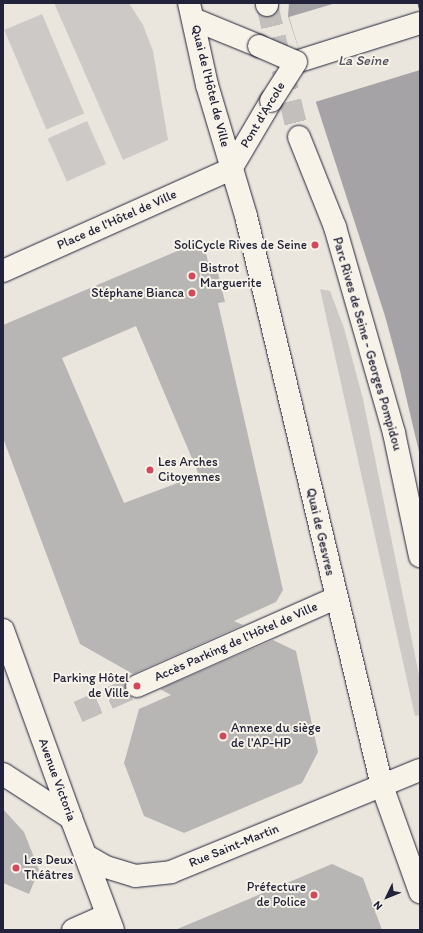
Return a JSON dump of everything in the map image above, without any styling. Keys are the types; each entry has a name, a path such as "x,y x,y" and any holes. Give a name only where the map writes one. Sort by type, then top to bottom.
{"main road":[{"path":"191,11 260,46 296,62 420,23"},
{"name":"Quai de l'Hôtel de Ville","path":"191,11 202,68 231,169"},
{"name":"Pont d'Arcole","path":"231,169 296,62"},
{"name":"Parc Rives de Seine - Georges Pompidou","path":"299,137 335,227 394,433 420,556"},
{"name":"Place de l'Hôtel de Ville","path":"3,271 231,169"},
{"name":"Quai de Gesvres","path":"231,169 246,216 382,786 420,892"},
{"name":"Accès Parking de l'Hôtel de Ville","path":"137,686 336,598"},
{"name":"Avenue Victoria","path":"3,630 110,923"},
{"name":"Rue Saint-Martin","path":"85,855 106,867 135,876 171,872 420,770"},
{"path":"3,774 71,818"},
{"path":"72,930 110,923"}],"shaded area":[{"path":"54,3 129,3 143,25 153,51 168,140 123,160"},
{"path":"42,14 84,113 46,129 4,30"},
{"path":"87,121 106,164 67,181 48,138"},
{"path":"320,289 330,291 344,328 363,399 420,680 420,715 415,716"}],"water":[{"name":"La Seine","path":"289,3 420,3 420,456 400,371 385,316 288,16"}],"pier":[{"path":"336,3 420,3 420,70 315,102 289,17"}],"building":[{"path":"189,246 206,253 211,274 218,273 225,302 218,303 283,590 276,602 234,621 243,625 133,674 80,644 3,438 3,325","holes":["136,326 199,475 124,503 62,358"]},
{"name":"Annexe du siège de l'AP-HP","path":"273,640 296,651 318,752 302,783 184,833 144,816 124,763 139,709 171,695 160,689"},
{"path":"3,809 24,832 39,870 29,894 3,883"},
{"name":"Préfecture de Police","path":"332,864 363,878 382,930 175,930"}],"ferry route":[{"path":"418,3 420,11"}],"tunnel":[{"path":"267,5 299,137"},
{"path":"78,712 137,686"}],"place":[{"name":"SoliCycle Rives de Seine","path":"315,245"},
{"name":"Bistrot Marguerite","path":"192,276"},
{"name":"Stéphane Bianca","path":"192,293"},
{"name":"Les Arches Citoyennes","path":"150,470"},
{"name":"Parking Hôtel de Ville","path":"137,686"},
{"name":"Annexe du siège de l'AP-HP","path":"223,736"},
{"name":"Les Deux Théâtres","path":"16,868"},
{"name":"Préfecture de Police","path":"314,895"}]}
